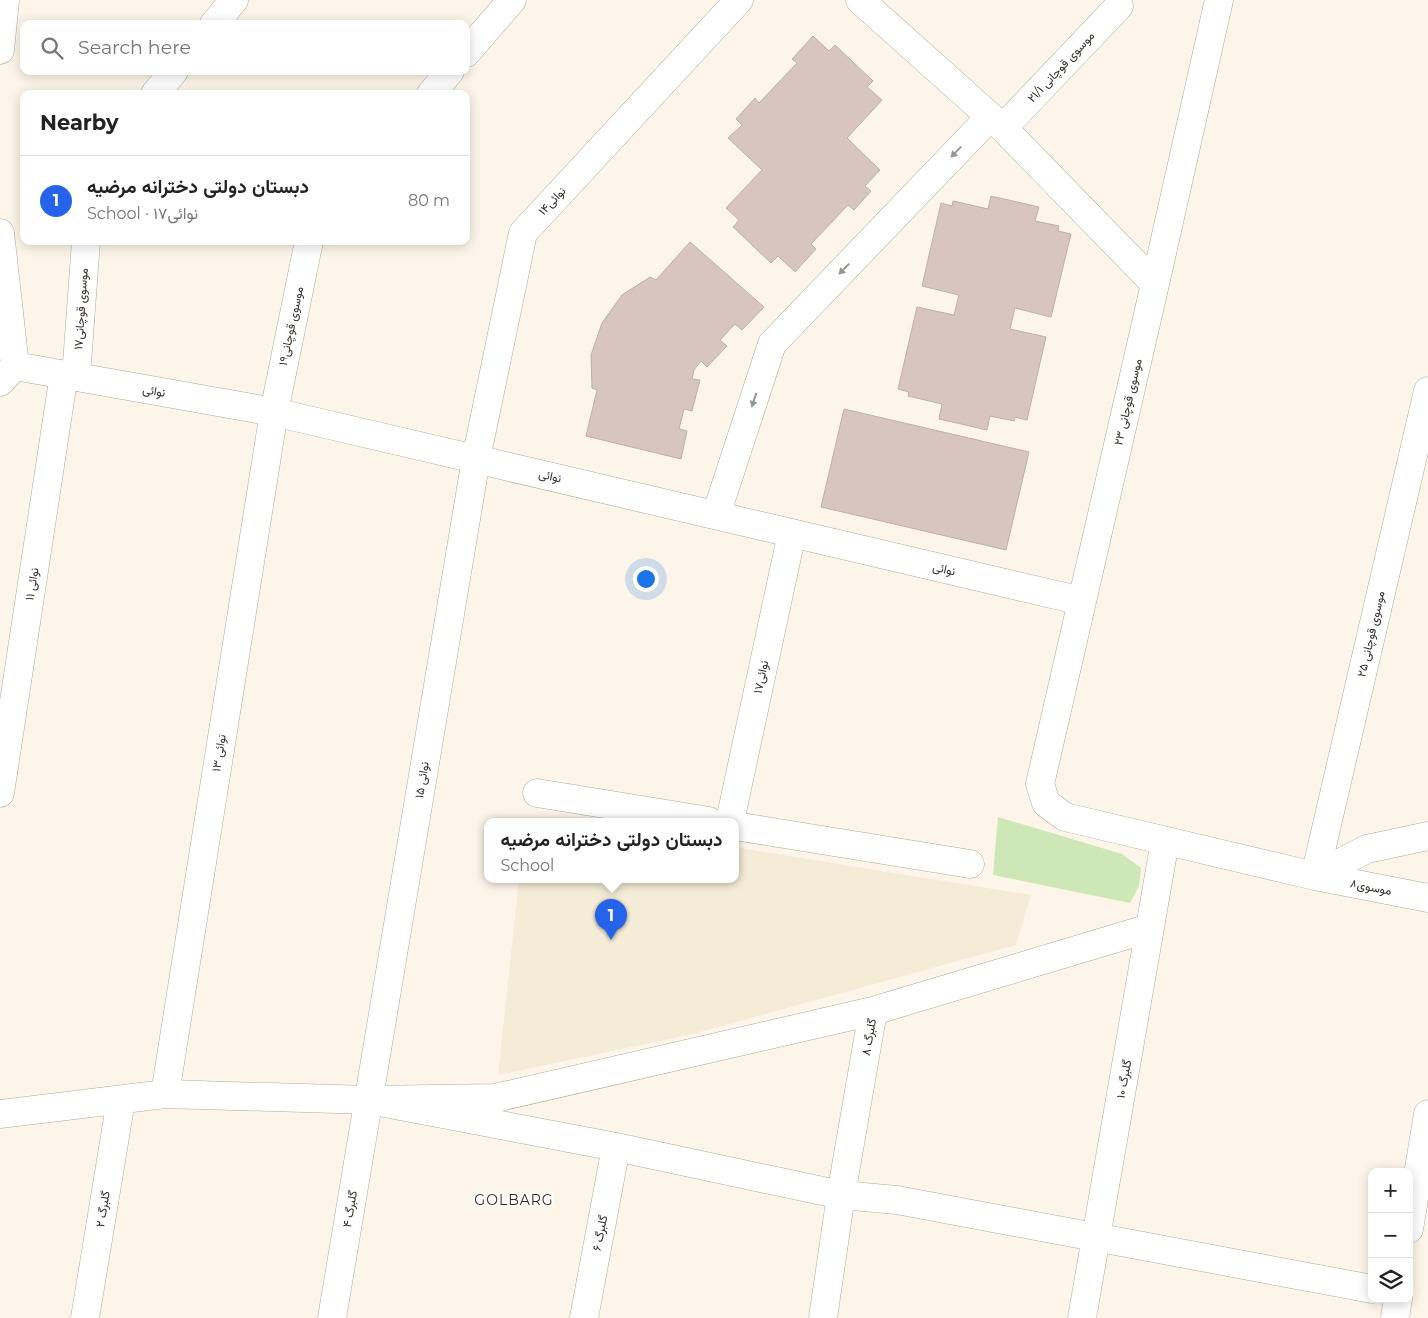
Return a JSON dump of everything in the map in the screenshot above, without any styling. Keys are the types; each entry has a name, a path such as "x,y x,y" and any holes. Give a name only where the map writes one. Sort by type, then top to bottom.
{"street":[{"path":"0,50 5,0"},
{"path":"217,20 234,0"},
{"path":"470,48 512,0"},
{"name":"نوائی۱۴","path":"476,459 523,233 739,0"},
{"path":"860,0 997,122 1155,284"},
{"name":"موسوی قوچانی ۲۳","path":"1046,803 1040,784 1219,0"},
{"name":"موسوی قوچانی ۲۱/۱","path":"716,515 772,344 997,122 1119,6"},
{"path":"158,90 171,75"},
{"path":"434,90 447,75"},
{"path":"0,233 8,374"},
{"name":"موسوی قوچانی۱۷","path":"70,376 86,245"},
{"name":"موسوی قوچانی۱۹","path":"274,412 308,245"},
{"name":"نوائی","path":"8,374 70,376 274,412 1082,601"},
{"name":"نوائی ۱۱","path":"0,793 70,376"},
{"name":"موسوی قوچانی ۲۵","path":"1315,876 1428,391"},
{"name":"نوائی ۱۳","path":"165,1094 274,412"},
{"name":"نوائی ۱۵","path":"369,1100 476,459"},
{"name":"نوائی۱۷","path":"731,818 792,533"},
{"path":"537,793 691,818"},
{"name":"موسوی۸","path":"1046,803 1064,817 1315,876 1428,898"},
{"path":"739,827 970,864"},
{"path":"1315,876 1367,849 1428,836"},
{"name":"گلبرگ ۱۰","path":"1082,1318 1165,840"},
{"name":"گلبرگ ۸","path":"823,1318 841,1195 873,1011 1150,928"},
{"path":"0,1114 165,1094 369,1100 495,1098 873,1011"},
{"name":"گلبرگ ۲","path":"84,1318 121,1100"},
{"path":"369,1100 616,1147 841,1195 897,1200 1368,1289"},
{"name":"گلبرگ ۴","path":"332,1318 369,1100"},
{"path":"1412,1213 1428,1114"},
{"name":"گلبرگ ۶","path":"584,1318 616,1147"},
{"path":"1413,1230 1428,1232"},
{"path":"1394,1318 1397,1303"}],"shaded area":[{"path":"739,848 1031,895 1016,945 693,1034 498,1075 519,883 739,883"}],"green space":[{"path":"998,817 1122,854 1141,868 1139,886 1130,903 993,875"}],"building":[{"path":"813,36 829,51 835,45 873,81 867,87 882,100 847,138 880,170 865,186 871,191 854,210 848,205 811,244 816,249 795,272 778,256 771,263 733,227 739,220 726,208 762,170 728,138 742,125 736,119 755,98 759,103 797,63 792,59"},
{"path":"991,196 1039,207 1035,221 1059,226 1058,231 1071,234 1051,317 1015,308 1010,329 1046,337 1027,420 1015,417 1014,421 990,416 987,430 939,419 942,404 908,396 909,392 898,389 917,307 954,315 959,295 922,286 941,203 952,206 953,201 988,209"},
{"path":"690,242 764,307 742,330 735,324 720,340 727,346 707,367 701,361 694,370 692,379 700,380 692,411 684,409 679,429 687,431 681,459 586,436 597,390 592,388 591,355 602,323 622,295 650,277 656,280"},
{"path":"844,409 1029,452 1006,550 821,507"}],"place":[{"name":"دبستان دولتی دخترانه مرضیه","path":"611,940"}],"district":[{"name":"GOLBARG","path":"514,1200"}]}
